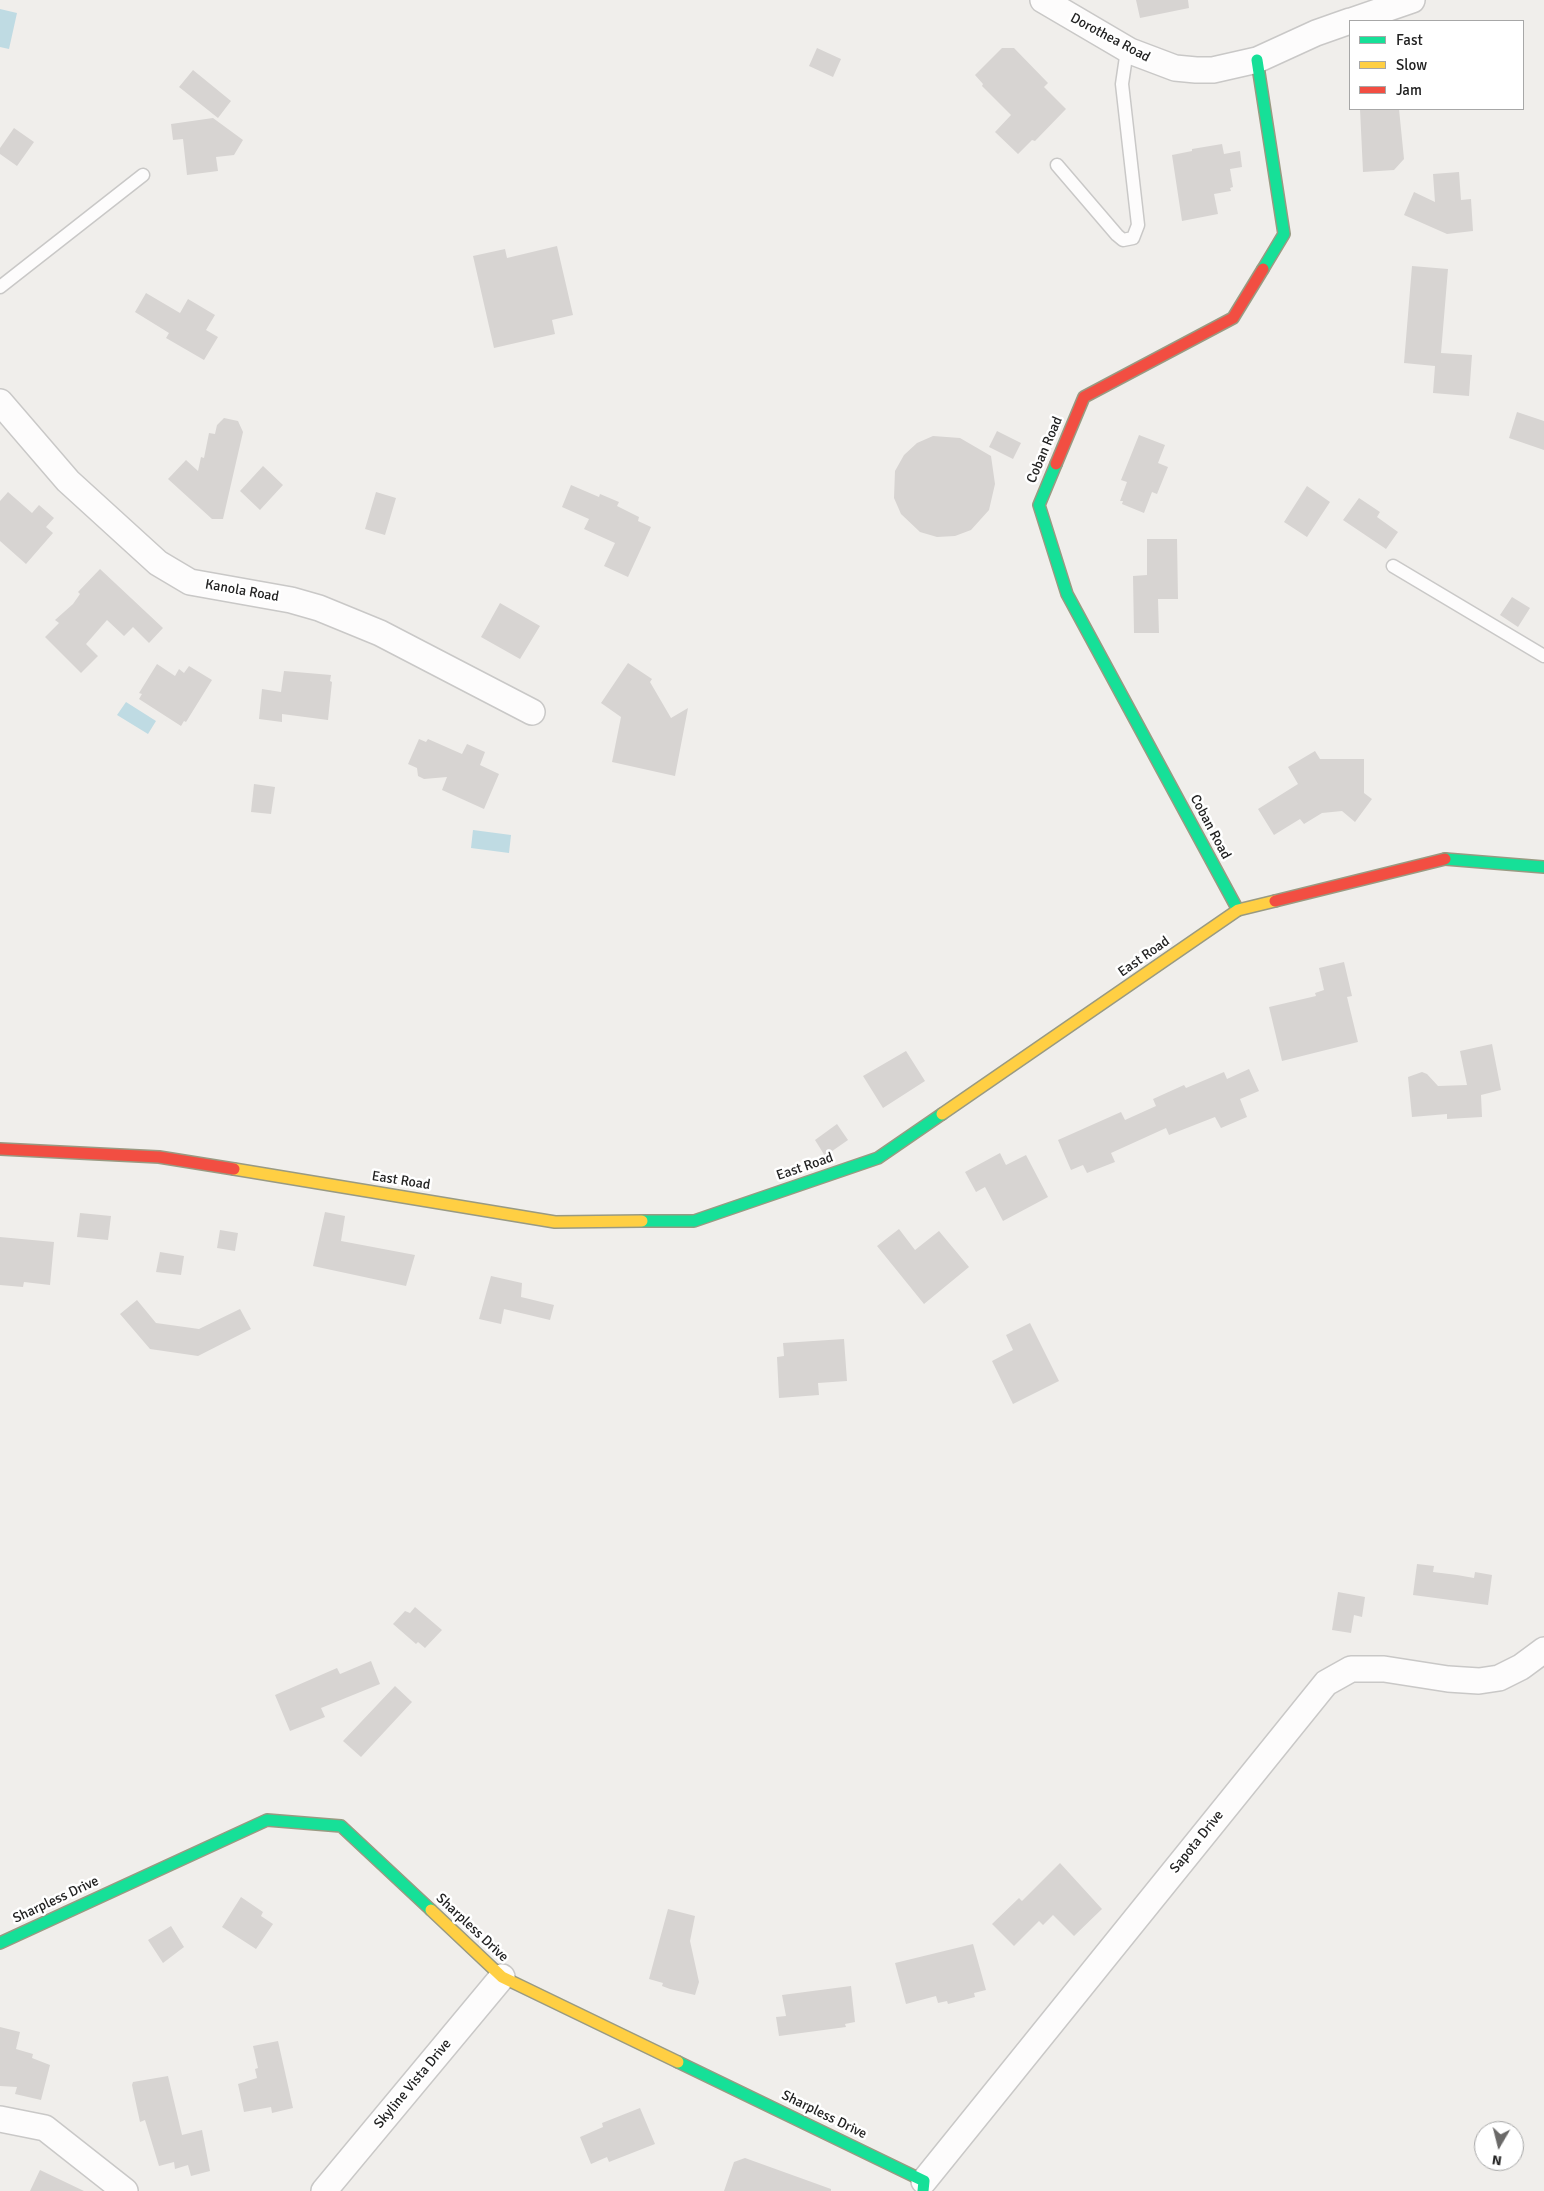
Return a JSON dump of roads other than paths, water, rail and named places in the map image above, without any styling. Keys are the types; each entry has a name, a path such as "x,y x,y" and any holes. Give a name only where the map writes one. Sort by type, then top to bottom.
{"street":[{"name":"Dorothea Road","path":"1043,0 1127,50 1157,63 1175,68 1213,70 1257,60 1316,33 1349,21"},
{"name":"Dorothea Road","path":"1353,20 1412,0"},
{"name":"Coban Road","path":"1238,910 1067,594 1039,505 1084,397 1233,318 1284,234 1257,60"},
{"name":"Kanola Road","path":"0,402 68,481 158,563 190,582 291,600 319,608 380,633 532,712"},
{"name":"East Road","path":"0,1150 159,1157 554,1222 694,1221 878,1158 1238,910 1450,858 1544,867"},
{"name":"Sapota Drive","path":"923,2186 1326,1683 1351,1669 1384,1669 1448,1679 1480,1681 1499,1678 1521,1667 1544,1650"},
{"name":"Sharpless Drive","path":"0,1943 267,1820 341,1826 502,1977 923,2186"},
{"name":"Skyline Vista Drive","path":"324,2191 502,1977"},
{"path":"0,2119 45,2128 125,2191"}],"lane":[{"path":"1057,165 1117,235 1123,240 1133,238 1138,225 1122,84 1127,50"},
{"path":"0,286 143,175"},
{"path":"1393,566 1544,656"}],"water":[{"path":"0,9 17,13 9,49 0,47"},
{"path":"126,702 156,721 148,734 117,715"},
{"path":"473,830 511,835 509,853 471,848"}]}
